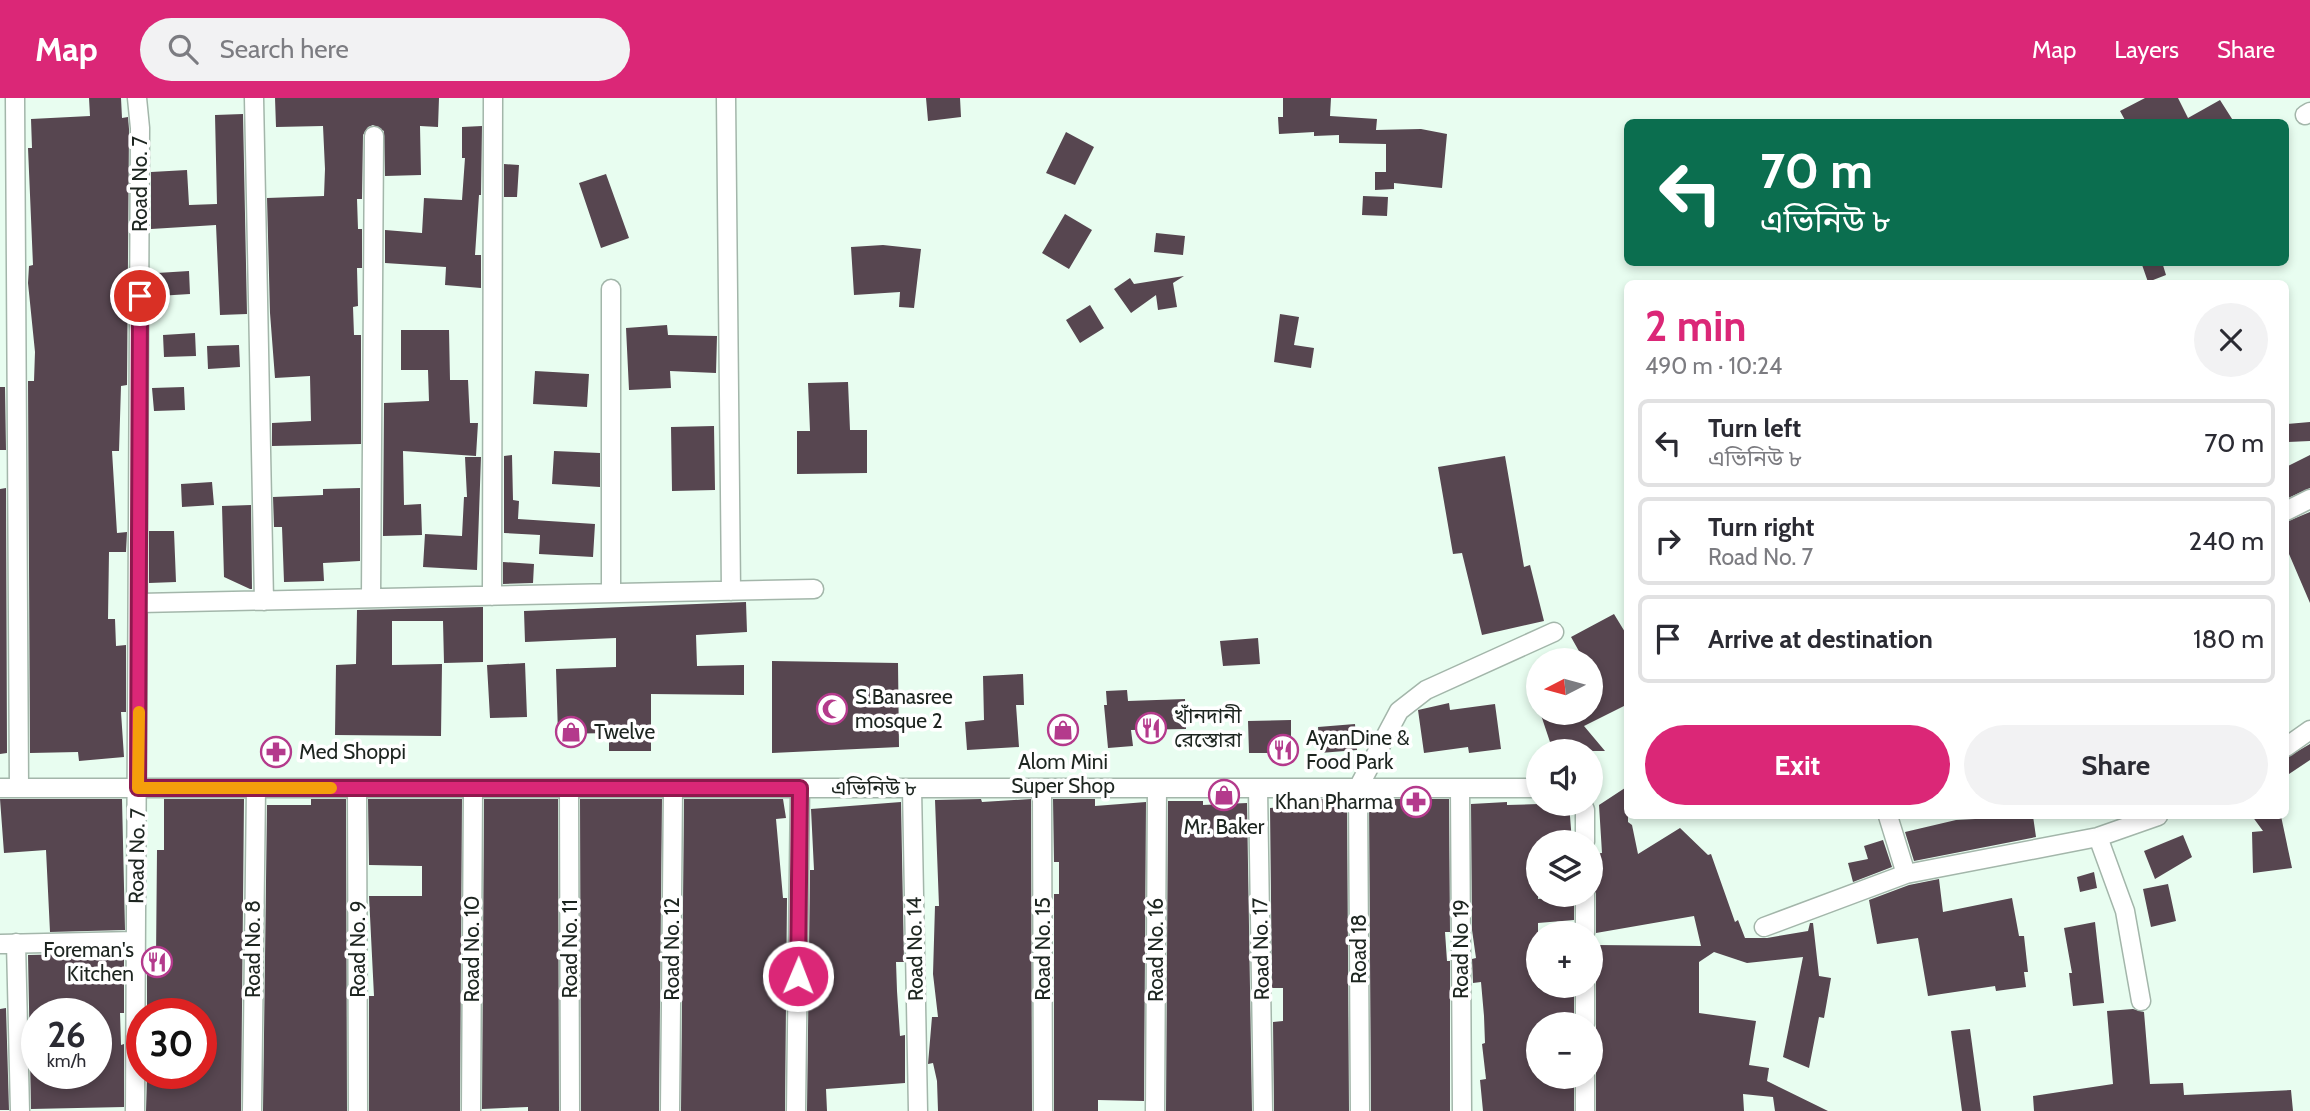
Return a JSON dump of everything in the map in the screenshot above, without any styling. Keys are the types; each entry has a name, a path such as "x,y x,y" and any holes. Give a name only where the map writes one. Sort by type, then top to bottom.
{"street":[{"path":"15,98 19,788"},
{"name":"Road No. 7","path":"135,1111 140,603 140,128 137,98"},
{"path":"254,98 264,601"},
{"path":"492,596 493,98"},
{"path":"726,98 731,591"},
{"path":"371,598 374,136"},
{"path":"611,289 611,593"},
{"path":"2289,510 2310,499"},
{"path":"140,603 814,589"},
{"path":"1358,788 1399,711 1411,700 1426,690 1554,632"},
{"path":"2289,745 2310,730"},
{"name":"এভিনিউ ৮","path":"0,788 1526,788"},
{"name":"Road No. 8","path":"252,1111 256,788"},
{"name":"Road No. 9","path":"357,788 358,1111"},
{"name":"Road No. 10","path":"471,1111 473,788"},
{"name":"Road No. 11","path":"569,788 570,1111"},
{"name":"Road No. 12","path":"670,1111 673,788"},
{"path":"796,1111 800,788"},
{"name":"Road No. 14","path":"912,788 918,1111"},
{"name":"Road No. 15","path":"1042,788 1043,1111"},
{"name":"Road No. 16","path":"1155,1111 1157,788"},
{"name":"Road No. 17","path":"1258,788 1263,1111"},
{"name":"Road 18","path":"1358,788 1360,1111"},
{"name":"Road No 19","path":"1460,788 1462,1111"},
{"path":"1889,819 1906,874"},
{"path":"1764,927 1906,874 2098,837 2149,819"},
{"path":"2098,837 2125,911 2141,1001"},
{"path":"20,1111 8,944 135,941"},
{"path":"1585,1089 1585,1111"}],"building":[{"path":"89,98 121,98 122,118 128,117 129,129 127,385 121,386 119,451 112,451 117,533 127,532 126,552 109,552 108,619 115,619 116,646 126,645 126,712 121,712 124,757 79,761 78,752 30,753 28,381 34,381 35,352 28,283 29,266 33,265 28,148 32,148 31,119 90,116"},
{"path":"275,98 439,98 438,127 420,126 421,175 385,176 384,131 373,125 368,127 363,135 362,199 357,199 358,229 362,229 362,268 357,268 358,306 353,307 354,335 361,335 361,444 272,446 272,423 311,421 310,376 275,378 270,313 267,198 324,196 325,169 323,126 276,127"},
{"path":"926,98 960,98 961,117 928,121"},
{"path":"1283,98 1331,98 1330,116 1377,119 1376,130 1421,129 1447,134 1442,188 1394,183 1394,189 1375,190 1375,172 1386,172 1386,144 1339,143 1339,135 1314,136 1314,132 1279,134 1278,117 1283,117"},
{"path":"2145,98 2178,98 2188,118 2220,100 2232,119 2124,119 2120,111"},
{"path":"243,114 247,314 220,315 216,225 151,229 151,172 187,170 189,205 217,204 215,115"},
{"path":"482,126 481,195 475,255 481,255 481,288 445,285 446,267 385,263 385,230 422,233 424,198 462,200 465,158 462,158 462,127"},
{"path":"1066,132 1094,147 1075,185 1046,173"},
{"path":"504,164 519,165 517,197 504,197"},
{"path":"606,174 629,238 601,248 579,183"},
{"path":"1363,196 1388,197 1387,216 1362,215"},
{"path":"1065,214 1092,230 1069,269 1042,253"},
{"path":"1156,233 1185,236 1183,255 1154,252"},
{"path":"883,245 921,249 914,308 899,307 900,292 854,295 851,247"},
{"path":"2142,266 2163,266 2166,275 2147,280"},
{"path":"189,271 190,294 158,296 157,273"},
{"path":"1184,276 1173,283 1177,307 1158,310 1156,295 1131,313 1114,289 1130,278 1134,284"},
{"path":"1090,305 1104,328 1080,343 1066,320"},
{"path":"1280,314 1299,317 1294,345 1314,348 1311,368 1274,362"},
{"path":"667,325 668,335 717,336 716,373 670,371 671,388 629,390 626,328"},
{"path":"401,330 449,330 450,380 468,380 470,423 478,423 476,456 403,451 404,505 421,504 422,535 383,536 384,403 429,401 428,370 401,370"},
{"path":"195,333 196,356 164,357 163,335"},
{"path":"239,345 240,367 208,369 207,346"},
{"path":"535,371 589,374 587,407 533,404"},
{"path":"848,382 850,430 867,430 867,473 797,474 797,431 810,431 808,383"},
{"path":"0,387 5,387 6,450 0,450"},
{"path":"184,387 185,410 154,411 152,388"},
{"path":"2310,422 2310,441 2289,442 2289,424"},
{"path":"714,426 715,490 672,491 671,427"},
{"path":"554,451 600,453 600,487 552,484"},
{"path":"512,455 513,500 519,501 518,519 595,524 593,557 539,554 540,535 504,533 504,456"},
{"path":"2310,455 2310,488 2289,498 2289,466"},
{"path":"1505,456 1524,567 1530,565 1544,621 1482,635 1462,553 1453,554 1438,467"},
{"path":"465,457 481,457 477,570 423,567 425,534 462,536 464,497 467,497"},
{"path":"212,482 214,505 182,507 181,484"},
{"path":"6,488 7,753 0,754 0,489"},
{"path":"360,488 360,561 323,563 324,581 284,582 282,527 274,527 273,497 323,495 323,489"},
{"path":"251,505 250,589 224,577 222,506"},
{"path":"2310,512 2310,603 2289,554 2289,521"},
{"path":"149,531 174,531 176,582 149,583"},
{"path":"503,562 534,564 533,583 503,584"},
{"path":"746,602 747,632 696,635 697,666 744,665 744,695 651,694 651,751 609,751 609,733 558,734 556,669 616,667 616,638 525,642 524,611"},
{"path":"483,607 483,662 444,663 443,621 392,621 392,665 442,664 441,736 335,735 336,665 356,664 357,610"},
{"path":"1614,614 1624,630 1624,706 1603,716 1603,648 1577,648 1571,637"},
{"path":"1258,638 1260,664 1223,666 1220,641"},
{"path":"772,661 898,663 899,747 772,753"},
{"path":"525,663 527,717 490,718 487,665"},
{"path":"1023,674 1024,705 1016,705 1019,747 967,750 965,722 984,720 983,676"},
{"path":"1127,690 1128,701 1185,699 1186,729 1131,730 1133,746 1108,748 1104,705 1107,705 1106,691"},
{"path":"1449,703 1450,710 1495,704 1501,749 1469,753 1468,747 1424,753 1418,710"},
{"path":"1291,720 1291,753 1249,753 1248,721"},
{"path":"1355,724 1357,750 1320,753 1318,727"},
{"path":"1544,725 1586,725 1584,726 1595,739 1549,739"},
{"path":"2310,744 2310,760 2289,774 2289,756"},
{"path":"1624,789 1624,819 1628,819 1632,825 1638,854 1680,828 1708,855 1711,854 1735,922 1738,920 1745,938 1767,938 1808,931 1810,923 1813,923 1819,976 1831,978 1824,1018 1819,1017 1809,1068 1783,1057 1803,957 1747,963 1714,952 1699,962 1699,1013 1756,1021 1749,1065 1769,1068 1767,1081 1828,1111 1775,1111 1773,1097 1743,1094 1744,1111 1596,1111 1596,1089 1603,1089 1603,1012 1596,1012 1596,998 1603,998 1603,945 1701,946 1694,916 1603,932 1603,921 1596,921 1596,907 1603,907 1603,830 1601,830 1600,816 1603,816 1603,802"},
{"path":"0,799 122,799 125,930 50,932 46,850 4,853"},
{"path":"164,799 244,799 241,1111 146,1111 147,1089 217,1089 217,998 147,998 147,959 156,958 157,850 164,850"},
{"path":"311,799 346,799 347,1111 263,1111 267,805 311,805"},
{"path":"368,799 462,799 460,1111 369,1111 369,996 374,996 369,896 422,896 422,866 369,865"},
{"path":"484,799 558,799 559,1111 528,1111 528,1107 482,1109"},
{"path":"580,799 662,799 659,1111 581,1111"},
{"path":"684,799 783,799 786,818 776,819 783,898 787,898 785,1111 681,1111"},
{"path":"981,799 982,802 1031,799 1032,1111 938,1111 937,1081 933,1063 928,1064 932,1017 938,1017 933,974 935,906 939,906 935,800"},
{"path":"1053,799 1095,799 1095,806 1146,802 1144,1101 1098,1100 1098,1111 1054,1111 1054,894 1059,894 1059,862 1054,862"},
{"path":"1319,799 1347,799 1349,1111 1274,1111 1273,1022 1283,1021 1283,988 1272,988 1270,808 1319,804"},
{"path":"1369,799 1449,799 1450,932 1445,932 1447,961 1450,961 1450,1111 1371,1111"},
{"path":"1168,801 1203,801 1203,805 1247,803 1252,1111 1166,1111"},
{"path":"901,802 904,962 896,962 900,1036 905,1035 905,1083 826,1089 827,1111 807,1111 810,870 814,870 811,809"},
{"path":"1507,802 1507,805 1526,804 1526,816 1570,816 1571,830 1526,830 1526,907 1574,907 1574,920 1526,921 1526,998 1574,998 1574,1012 1526,1012 1526,1089 1574,1089 1574,1111 1483,1111 1480,1080 1486,1079 1482,1044 1485,1043 1484,1016 1481,982 1473,983 1472,959 1476,958 1472,930 1471,804"},
{"path":"2033,819 2036,837 1914,861 1905,832 1956,820"},
{"path":"2254,819 2282,819 2292,868 2253,873 2252,832 2263,831"},
{"path":"2183,835 2192,857 2155,879 2144,851"},
{"path":"1883,840 1892,867 1853,882 1848,863 1868,859 1864,846"},
{"path":"2094,872 2097,888 2080,892 2077,877"},
{"path":"1939,879 1943,912 2012,898 2019,936 2024,936 2028,972 2024,972 2026,987 1996,991 1995,986 1928,996 1918,938 1877,944 1869,900 1909,885"},
{"path":"2168,884 2176,921 2151,927 2143,889"},
{"path":"2095,922 2104,1003 2073,1006 2069,973 2072,973 2064,928"},
{"path":"124,953 124,1013 120,1013 121,1045 124,1044 124,1107 31,1109 31,1089 112,1089 112,998 29,998 28,955"},
{"path":"6,1008 9,1110 0,1110 0,1009"},
{"path":"2133,1009 2144,1012 2150,1084 2183,1083 2184,1095 2291,1090 2293,1111 2034,1111 2033,1096 2113,1084 2107,1011"},
{"path":"1970,1029 1981,1111 1962,1111 1951,1031"}],"slow traffic":[{"path":"139,712 138,788 331,788"}],"place":[{"name":"S.Banasree mosque 2","path":"832,709"},
{"name":"খাঁনদানী রেস্তোরা","path":"1151,728"},
{"name":"Alom Mini Super Shop","path":"1063,730"},
{"name":"Twelve","path":"571,732"},
{"name":"AyanDine & Food Park","path":"1283,750"},
{"name":"Med Shoppi","path":"276,752"},
{"name":"Mr. Baker","path":"1224,795"},
{"name":"Khan Pharma","path":"1416,802"},
{"name":"Foreman's Kitchen","path":"157,962"}],"route":[{"path":"140,296 138,788 800,788 798,976"}]}
